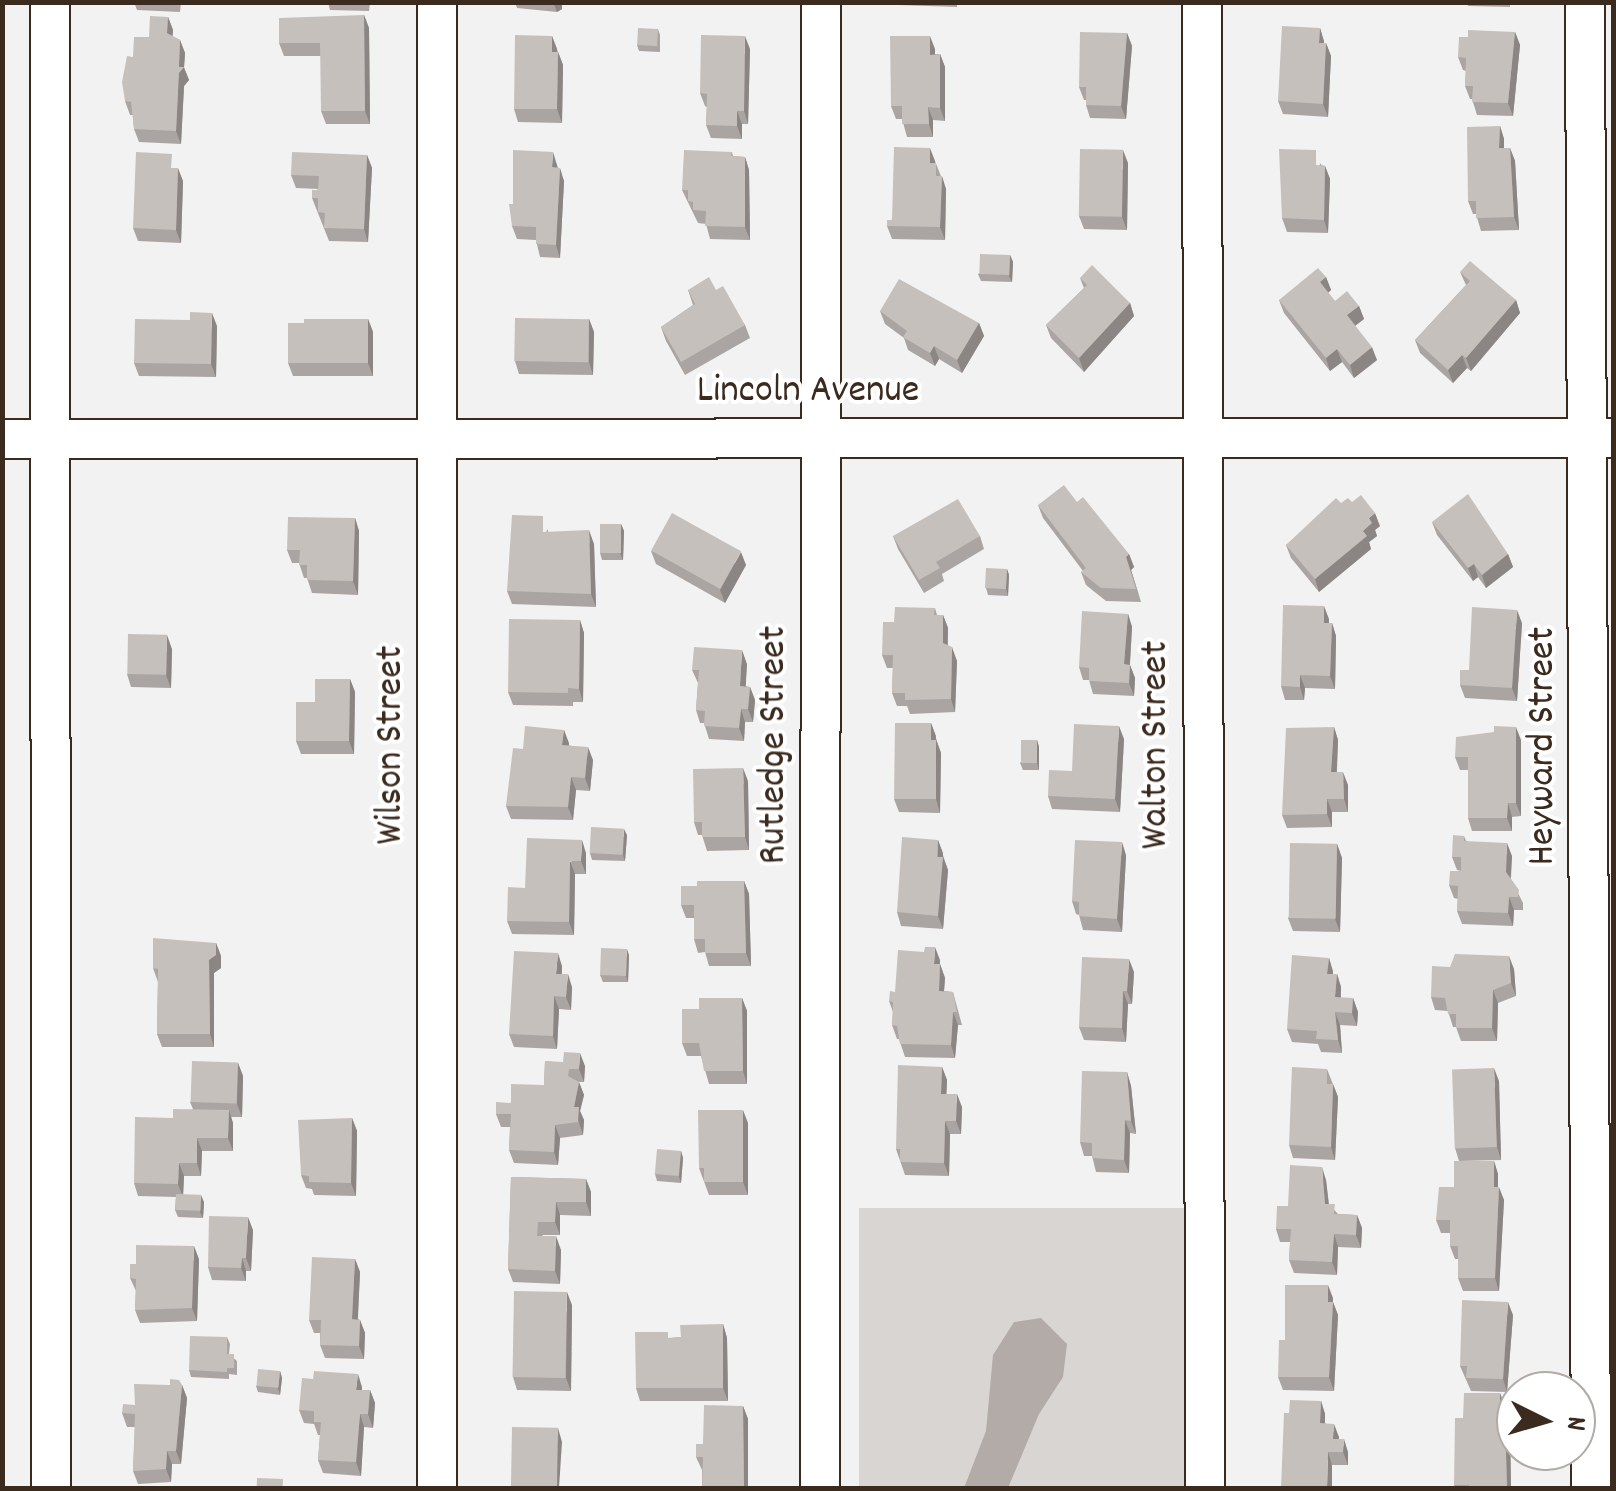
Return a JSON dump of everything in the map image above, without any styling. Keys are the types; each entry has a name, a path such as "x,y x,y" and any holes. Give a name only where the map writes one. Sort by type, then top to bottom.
{"street":[{"path":"50,2 51,1488"},
{"name":"Wilson Street","path":"437,2 437,1488"},
{"name":"Rutledge Street","path":"820,1488 821,2"},
{"name":"Walton Street","path":"1202,2 1204,1488"},
{"name":"Heyward Street","path":"1586,2 1602,438 1591,1488"},
{"name":"Lincoln Avenue","path":"2,439 1602,438"}],"shaded area":[{"path":"859,1208 1187,1208 1187,1488 859,1488"},
{"path":"1041,1318 1067,1344 1063,1377 1039,1414 1008,1488 964,1488 986,1431 993,1355 1014,1322"}],"building":[{"path":"364,15 365,111 321,111 320,43 279,43 279,18"},
{"path":"150,16 168,17 167,33 180,40 179,67 184,67 179,73 176,131 134,129 131,102 125,101 122,82 127,56 133,57 134,37 149,37"},
{"path":"1282,26 1320,28 1319,43 1326,43 1323,104 1278,101"},
{"path":"638,28 658,29 657,46 637,45"},
{"path":"1468,30 1515,32 1508,103 1472,102 1473,86 1465,86 1466,58 1458,57 1459,37 1468,37"},
{"path":"1080,32 1127,33 1121,106 1086,105 1086,87 1079,87"},
{"path":"515,35 552,36 552,52 558,52 557,109 514,109"},
{"path":"701,35 745,36 744,111 737,111 737,126 706,125 707,94 700,93"},
{"path":"890,36 930,36 930,55 940,54 940,108 928,107 929,124 902,124 902,106 891,106"},
{"path":"1500,126 1499,148 1510,148 1514,217 1476,218 1476,201 1468,201 1467,127"},
{"path":"894,147 930,148 930,163 936,163 936,176 942,176 940,227 887,226 887,220 892,220"},
{"path":"1080,149 1123,150 1122,217 1079,216"},
{"path":"1279,149 1316,150 1316,165 1325,166 1324,220 1282,218"},
{"path":"513,150 553,152 552,167 560,168 556,245 536,244 536,227 512,226 509,204 513,204"},
{"path":"684,150 732,152 731,156 745,157 745,227 705,226 706,211 693,210 688,190 682,190"},
{"path":"136,152 172,154 171,168 178,168 176,230 133,228"},
{"path":"292,152 367,155 364,229 324,228 325,213 318,212 318,198 312,198 312,190 318,190 319,176 291,175"},
{"path":"980,254 1010,255 1009,275 979,274"},
{"path":"1470,261 1516,300 1466,358 1462,355 1448,370 1415,340 1470,281 1460,272"},
{"path":"1092,265 1130,303 1079,358 1046,325 1087,285 1080,278"},
{"path":"1318,268 1326,277 1320,282 1335,301 1347,291 1359,306 1347,315 1372,347 1350,365 1337,349 1326,358 1279,300"},
{"path":"709,277 716,290 723,286 745,325 681,362 661,327 695,304 688,290"},
{"path":"899,279 979,323 957,360 934,346 930,353 903,337 907,331 880,311"},
{"path":"190,312 212,313 211,364 134,363 135,319 190,320"},
{"path":"515,318 589,319 588,362 514,361"},
{"path":"304,319 368,319 368,363 288,363 288,323 304,323"},
{"path":"1064,485 1077,502 1083,497 1129,554 1126,557 1136,589 1101,588 1081,572 1086,568 1038,505"},
{"path":"1468,494 1508,554 1482,575 1474,564 1468,568 1432,522"},
{"path":"1361,495 1375,513 1369,518 1372,523 1363,531 1367,536 1315,579 1286,545 1336,498 1341,503 1348,498 1352,502"},
{"path":"958,499 980,536 936,562 940,568 919,580 893,536"},
{"path":"672,513 741,551 720,589 651,551"},
{"path":"512,515 543,516 543,532 589,530 591,594 507,591"},
{"path":"288,517 355,518 353,581 307,580 307,565 299,565 300,550 287,550"},
{"path":"600,524 621,524 621,553 600,553"},
{"path":"986,568 1007,569 1006,589 985,588"},
{"path":"1283,605 1324,606 1324,623 1332,623 1330,676 1300,675 1300,687 1281,686"},
{"path":"895,607 935,608 934,615 943,615 943,643 952,647 951,699 905,700 905,693 892,693 893,655 882,655 883,622 894,622"},
{"path":"1472,607 1517,610 1512,688 1460,685 1460,670 1469,670"},
{"path":"1082,611 1128,614 1124,664 1130,665 1129,683 1089,681 1089,668 1079,667"},
{"path":"509,619 580,620 579,689 568,688 568,693 508,692"},
{"path":"128,634 167,635 166,675 127,674"},
{"path":"694,647 742,650 740,686 750,687 748,709 741,709 739,728 704,726 705,711 696,710 699,670 692,670"},
{"path":"315,679 350,679 349,741 296,741 296,702 315,702"},
{"path":"895,723 931,723 931,740 936,740 936,799 894,799"},
{"path":"1074,724 1119,726 1115,799 1048,796 1049,770 1072,771"},
{"path":"525,726 564,730 562,745 588,747 585,778 571,777 568,807 506,806 513,748 523,749"},
{"path":"1494,726 1516,727 1516,803 1508,803 1507,818 1468,818 1468,757 1455,757 1456,737 1494,732"},
{"path":"1334,727 1331,772 1343,772 1344,799 1327,799 1327,814 1282,815 1286,728"},
{"path":"1021,740 1037,740 1037,763 1021,763"},
{"path":"743,768 745,837 702,837 702,822 694,822 693,769"},
{"path":"591,827 624,829 623,855 590,853"},
{"path":"1453,835 1464,836 1464,841 1507,843 1506,872 1519,890 1518,897 1509,897 1508,913 1457,911 1458,886 1449,885 1450,871 1461,871 1461,857 1452,857"},
{"path":"902,837 938,840 937,857 943,857 938,916 897,912"},
{"path":"527,838 582,840 581,861 570,861 569,922 507,921 508,887 525,888"},
{"path":"1075,840 1122,842 1117,919 1079,916 1079,902 1072,901"},
{"path":"1290,843 1337,844 1336,919 1289,918"},
{"path":"697,881 744,881 746,953 705,953 705,939 694,939 694,905 681,905 681,886 697,886"},
{"path":"153,938 216,943 216,955 209,960 210,1034 157,1034 158,969 153,968"},
{"path":"925,947 935,947 934,964 940,964 939,991 953,992 957,1012 953,1012 951,1045 900,1044 897,1026 892,1025 893,1002 889,1001 890,991 895,992 898,950 924,952"},
{"path":"601,948 627,949 626,976 600,975"},
{"path":"514,951 558,953 556,974 568,974 566,997 554,996 553,1036 509,1034"},
{"path":"1455,954 1509,956 1511,983 1493,990 1492,1028 1456,1028 1456,1014 1448,1014 1445,998 1431,997 1432,966 1450,967"},
{"path":"1292,955 1329,958 1327,974 1337,974 1335,997 1353,998 1352,1013 1335,1012 1338,1040 1316,1039 1317,1031 1287,1029"},
{"path":"1082,957 1129,959 1122,1028 1079,1027"},
{"path":"699,998 742,998 743,1071 704,1071 699,1043 682,1043 682,1009 699,1009"},
{"path":"564,1052 580,1053 579,1069 569,1069 568,1076 579,1082 574,1107 579,1107 578,1122 555,1125 554,1152 509,1150 511,1114 496,1114 496,1102 511,1103 511,1084 544,1085 545,1061 563,1062"},
{"path":"192,1061 238,1063 237,1104 191,1102"},
{"path":"898,1065 942,1067 941,1094 957,1094 956,1121 945,1121 944,1163 900,1162 900,1149 896,1149"},
{"path":"1292,1067 1327,1069 1327,1084 1333,1084 1331,1147 1289,1145"},
{"path":"1494,1068 1497,1147 1455,1148 1452,1069"},
{"path":"1082,1071 1127,1072 1131,1121 1125,1120 1124,1160 1092,1158 1092,1143 1080,1142"},
{"path":"173,1109 229,1110 228,1138 197,1138 197,1163 179,1163 178,1184 134,1183 135,1117 173,1118"},
{"path":"698,1110 743,1110 743,1182 704,1182 704,1168 699,1168"},
{"path":"352,1118 351,1183 309,1182 309,1176 301,1175 298,1120"},
{"path":"657,1149 681,1151 679,1176 655,1174"},
{"path":"1454,1161 1494,1161 1494,1187 1499,1187 1495,1278 1458,1278 1458,1246 1450,1246 1450,1220 1436,1220 1439,1187 1454,1187"},
{"path":"1290,1165 1322,1167 1325,1204 1335,1204 1334,1214 1357,1215 1356,1235 1334,1234 1332,1262 1289,1260 1291,1229 1276,1229 1277,1206 1288,1206"},
{"path":"511,1177 586,1179 586,1202 556,1202 555,1222 538,1222 537,1236 556,1236 555,1271 508,1269"},
{"path":"176,1194 201,1195 200,1211 175,1210"},
{"path":"209,1216 248,1217 246,1258 242,1258 241,1268 208,1267"},
{"path":"136,1245 194,1246 192,1308 135,1310 136,1279 130,1278 130,1264 136,1264"},
{"path":"312,1257 355,1259 352,1319 360,1320 359,1346 320,1345 321,1320 309,1320"},
{"path":"1285,1285 1328,1285 1328,1302 1333,1302 1329,1377 1278,1377 1279,1340 1285,1340"},
{"path":"514,1291 567,1292 565,1378 512,1377"},
{"path":"1462,1300 1508,1302 1504,1371 1496,1371 1496,1379 1466,1378 1467,1366 1460,1366"},
{"path":"723,1324 723,1388 636,1388 635,1332 668,1332 668,1338 681,1337 680,1325"},
{"path":"190,1336 227,1337 227,1354 234,1354 234,1368 227,1368 227,1372 189,1370"},
{"path":"258,1369 280,1371 278,1388 257,1386"},
{"path":"314,1371 358,1374 356,1390 370,1390 368,1414 360,1414 356,1462 318,1460 321,1422 314,1422 314,1411 299,1410 302,1378 313,1379"},
{"path":"170,1379 179,1380 182,1385 176,1451 167,1451 166,1469 133,1471 135,1414 122,1413 123,1404 135,1405 134,1384 170,1385"},
{"path":"1464,1393 1496,1393 1496,1471 1507,1471 1507,1488 1454,1485 1455,1418 1463,1418"},
{"path":"1290,1400 1321,1401 1320,1423 1334,1424 1333,1439 1344,1439 1343,1452 1328,1452 1327,1488 1281,1488 1284,1413 1289,1413"},
{"path":"704,1405 743,1406 744,1488 702,1488 703,1457 696,1457 696,1444 703,1444"},
{"path":"512,1427 558,1428 557,1488 511,1488"},
{"path":"257,1478 283,1479 283,1488 257,1488"}]}
